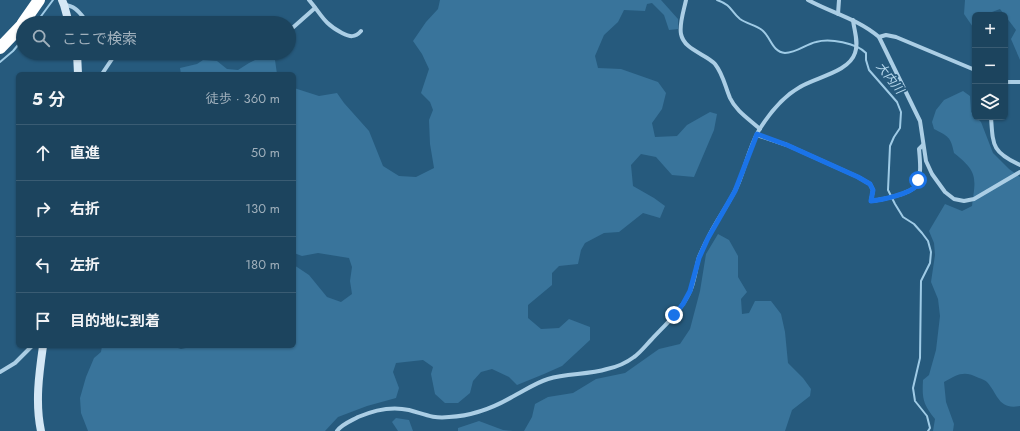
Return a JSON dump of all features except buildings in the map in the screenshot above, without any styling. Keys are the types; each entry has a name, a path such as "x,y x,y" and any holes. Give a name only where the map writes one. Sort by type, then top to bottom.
{"highway":[{"path":"28,16 39,0"},
{"path":"0,48 16,31"}],"main road":[{"path":"63,2 67,16"},
{"path":"77,60 78,72"},
{"path":"41,431 38,407 38,388 43,348"}],"street":[{"path":"309,0 331,27 353,37 361,31"},
{"path":"686,0 681,27 682,37 698,54 709,59 713,63 718,69 730,99 739,111 760,128"},
{"path":"808,0 820,7 853,20 870,29 879,37 920,121 926,161 932,174 945,192 954,199 964,201 974,199 1020,172"},
{"path":"838,14 839,0"},
{"path":"63,2 77,9 82,16"},
{"path":"296,25 315,8"},
{"path":"337,431 349,421 372,411 386,409 396,408 409,410 422,415 434,417 448,417 466,414 496,406 536,383 550,378 607,369 625,363 636,355 683,304 690,291 699,258 708,238 735,191 760,128 787,96 800,86 848,64 855,54 857,43 853,20"},
{"path":"879,37 886,35 896,37 932,53 972,67"},
{"path":"103,72 111,60"},
{"path":"1008,82 1020,82"},
{"path":"991,120 994,147 998,152 1020,165"},
{"path":"757,134 787,145 858,177 870,184 873,190 871,201 881,200 910,190 916,186 921,168 919,149 923,145"},
{"path":"0,372 15,362 30,348"}],"shaded area":[{"path":"440,0 661,0 678,19 678,29 669,30 664,15 652,3 647,4 645,11 624,10 618,22 604,35 595,56 598,68 621,69 658,82 666,93 662,109 652,123 655,137 677,136 687,125 710,112 717,114 714,130 694,177 672,175 656,157 641,154 631,165 633,186 665,206 660,218 643,213 619,232 604,233 585,243 581,250 578,264 559,266 552,273 552,285 528,305 528,318 541,329 559,328 569,319 590,327 590,340 562,366 517,385 509,377 492,369 481,372 473,381 470,393 458,403 445,403 435,394 431,374 433,367 423,360 396,363 393,372 399,388 396,398 367,406 338,417 325,431 88,431 81,413 80,398 86,377 94,358 101,352 102,348 296,348 296,266 309,275 327,297 341,302 352,294 350,281 352,267 349,258 318,253 302,256 296,254 296,89 319,96 337,93 369,131 383,166 399,176 416,177 434,168 430,144 429,120 433,110 430,102 421,93 429,69 422,54 413,41 426,22 438,9"},
{"path":"965,0 1020,0 1020,60 1011,39 1016,30 1008,20 1008,12 1002,12 1000,9 992,12 972,12 972,26 964,14"},
{"path":"203,60 217,61 227,69 238,70 255,60 275,60 277,72 181,72 180,68 197,64"},
{"path":"963,91 970,96 972,120 979,120 981,122 993,153 1009,169 1020,177 1020,406 1007,406 999,400 987,382 969,374 961,374 944,382 946,402 954,424 953,431 933,431 935,419 924,401 923,380 929,375 936,350 940,316 938,299 931,282 935,255 934,243 929,231 945,204 962,211 972,206 974,188 974,176 968,165 954,153 952,143 946,135 934,129 932,122 936,110 944,100"},
{"path":"718,234 729,240 738,256 738,277 747,292 741,299 742,314 749,313 755,301 771,301 781,314 785,332 788,363 803,378 811,389 810,396 792,410 785,431 524,431 532,417 535,404 548,397 573,393 596,379 625,373 659,349 680,344 690,329 700,291 706,254"},
{"path":"396,418 409,420 413,431 398,431 392,422"},
{"path":"479,421 503,430 513,431 458,431 458,428"}],"waterway":[{"name":"大内川","path":"41,16 53,0"},
{"name":"大内川","path":"717,0 726,4 740,19 762,30 768,36 774,47 781,52 789,53 812,43 822,41 842,42 862,49 866,53 866,60 869,70 897,102 901,112 900,128 890,146 888,190 903,217 914,224 928,241 931,252 930,263 921,281 920,358 913,388 915,401 927,416 930,428 928,431"},
{"name":"大内川","path":"0,62 16,47"}],"route":[{"path":"674,315 683,304 690,291 695,278 699,258 708,238 735,191 744,170 751,146 757,134 787,145 835,166 870,184 873,190 871,201 881,200 910,190 916,186 918,180"}]}
